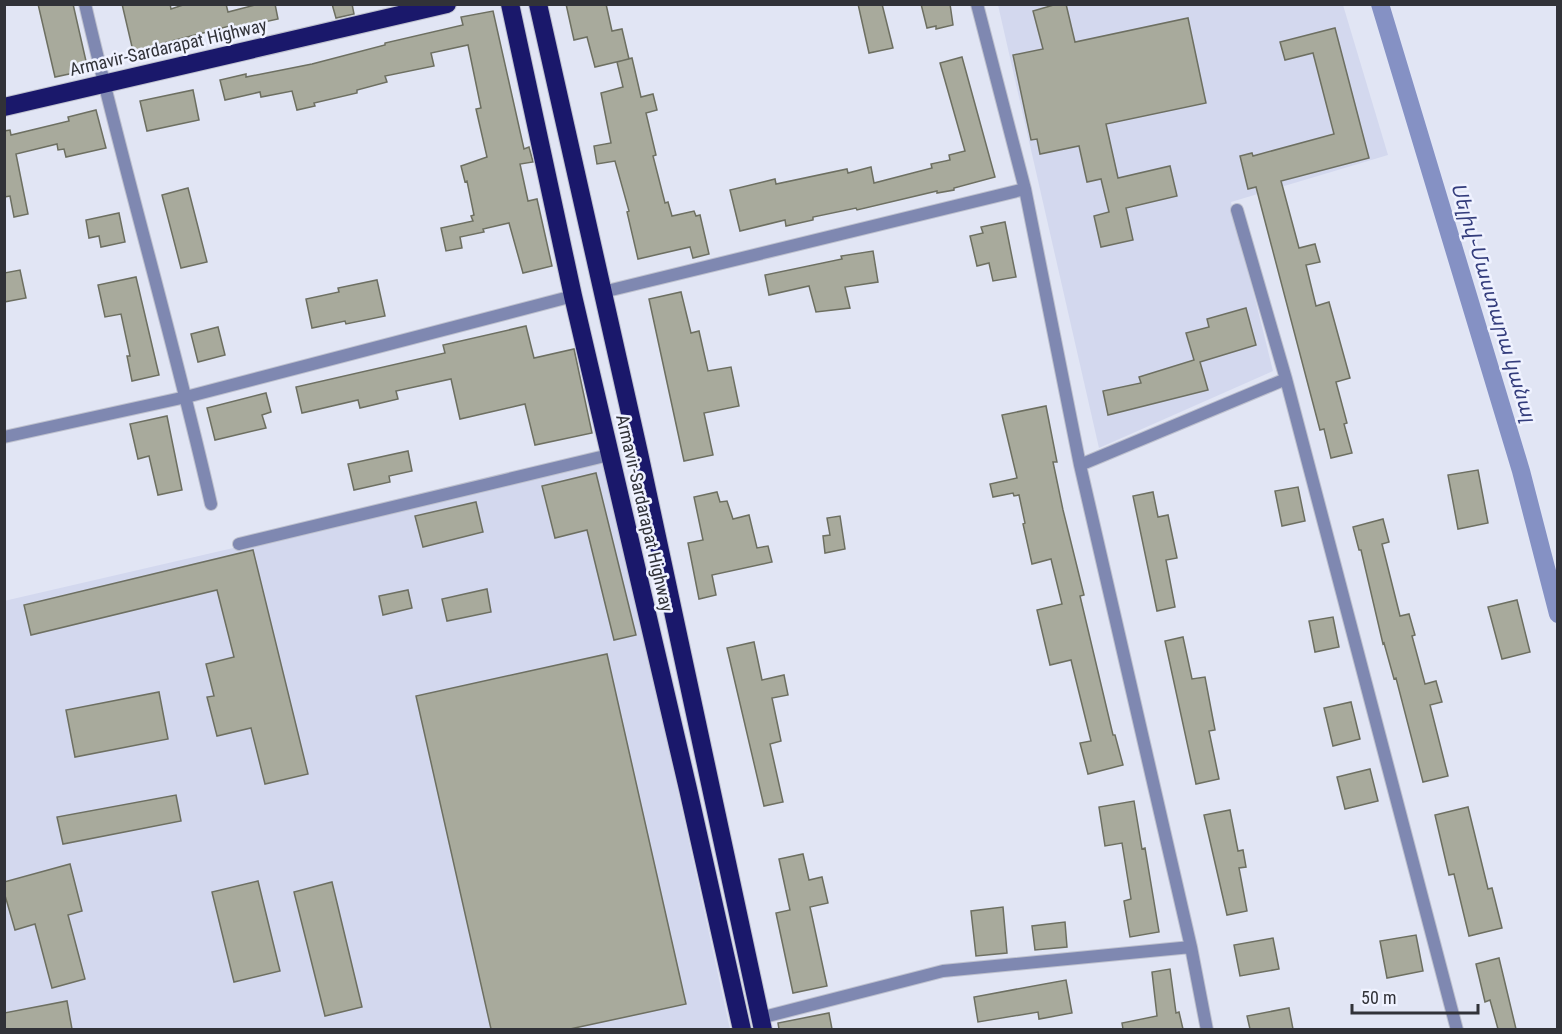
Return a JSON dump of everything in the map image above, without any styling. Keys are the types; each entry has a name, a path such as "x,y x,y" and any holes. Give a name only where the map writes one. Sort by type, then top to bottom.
{"highway":[{"name":"Armavir-Sardarapat Highway","path":"4,107 447,4"},
{"name":"Armavir-Sardarapat Highway","path":"510,4 573,296 742,1029"},
{"name":"Armavir-Sardarapat Highway","path":"538,4 762,1024"},
{"path":"688,789 709,785"}],"street":[{"path":"86,4 211,504"},
{"path":"977,4 1025,189 1080,465 1191,947 1207,1029"},
{"path":"603,292 1025,189"},
{"path":"1237,210 1286,379 1457,1029"},
{"path":"4,437 186,397 573,296"},
{"path":"1080,465 1286,379"},
{"path":"239,544 609,455"},
{"path":"762,1024 943,971 1191,947"}],"shaded area":[{"path":"998,5 1343,5 1388,155 1231,202 1273,371 1099,448"},
{"path":"606,462 730,1029 5,1029 4,601"}],"building":[{"path":"38,4 73,4 88,70 55,77"},
{"path":"122,4 170,4 171,9 186,4 226,4 228,12 259,4 275,4 278,19 264,22 266,29 237,35 234,25 133,51"},
{"path":"332,4 352,4 354,14 336,18"},
{"path":"566,4 606,4 612,31 622,29 629,59 595,67 587,37 574,40"},
{"path":"858,4 882,4 893,48 869,53"},
{"path":"921,4 950,4 953,25 936,29 936,26 927,28"},
{"path":"1057,4 1066,4 1075,42 1188,18 1206,103 1106,124 1118,178 1170,166 1177,196 1126,208 1133,240 1101,247 1094,216 1109,212 1101,179 1087,182 1079,146 1040,154 1037,139 1031,140 1013,55 1043,49 1033,11"},
{"path":"493,11 524,149 529,147 533,162 520,164 528,201 537,199 552,266 523,273 509,223 460,237 462,248 446,251 441,228 473,221 471,216 474,215 467,181 465,182 461,166 487,157 476,109 481,108 468,45 431,53 434,66 385,76 387,82 357,90 357,93 314,103 315,106 297,110 292,91 261,97 260,92 225,100 220,80 312,64 385,45 385,43 463,25 461,17"},
{"path":"1335,28 1369,158 1281,181 1299,248 1315,244 1320,262 1306,265 1316,306 1329,302 1350,378 1336,382 1352,453 1331,458 1324,429 1320,430 1256,187 1248,189 1240,156 1252,153 1253,156 1334,134 1313,53 1285,60 1280,42"},
{"path":"962,57 995,177 954,188 954,190 937,193 937,191 857,210 856,208 813,217 813,220 786,226 785,220 740,231 730,190 775,179 776,184 847,169 848,173 871,167 874,183 932,168 931,164 950,160 949,155 965,151 940,63"},
{"path":"632,58 641,97 653,94 657,110 646,113 656,155 653,156 665,203 668,202 672,216 694,211 696,216 700,215 709,254 693,258 690,247 638,259 627,212 629,211 615,161 597,164 594,146 611,143 601,93 623,87 617,62"},
{"path":"193,90 199,120 147,131 140,101"},
{"path":"96,110 106,148 66,157 64,149 58,150 57,144 16,154 28,214 14,217 10,196 4,197 4,131 10,130 11,135 69,121 68,117"},
{"path":"188,188 207,262 181,268 162,195"},
{"path":"119,213 125,242 101,247 99,236 89,238 86,220"},
{"path":"1005,222 1016,277 993,281 989,263 977,266 970,236 983,233 981,227"},
{"path":"873,251 878,282 845,287 850,308 816,312 809,286 769,295 765,275 842,259 841,256"},
{"path":"20,270 26,298 4,302 4,273"},
{"path":"136,277 159,375 132,381 127,356 130,356 121,314 105,317 98,285"},
{"path":"377,280 385,316 312,328 306,299 339,292 338,288"},
{"path":"681,292 691,333 699,331 708,371 731,367 739,406 704,413 713,455 684,461 649,299"},
{"path":"1246,308 1256,345 1200,362 1208,390 1108,415 1103,391 1141,383 1139,377 1194,360 1186,333 1209,327 1207,319"},
{"path":"526,326 534,358 574,349 592,433 535,445 525,404 460,419 451,379 396,391 398,399 360,408 358,400 302,413 296,387 445,353 443,345"},
{"path":"218,327 225,355 198,362 191,334"},
{"path":"266,393 271,412 262,415 266,428 215,440 207,408"},
{"path":"1046,406 1057,462 1053,462 1084,595 1080,596 1113,735 1115,735 1123,765 1088,774 1080,743 1091,741 1071,660 1050,665 1037,610 1062,604 1051,559 1032,564 1019,495 1014,496 1013,493 993,497 990,484 1017,478 1002,415"},
{"path":"167,416 182,490 158,495 149,456 138,459 130,424"},
{"path":"408,451 412,471 389,476 390,482 354,490 348,464"},
{"path":"1478,470 1488,523 1458,529 1448,475"},
{"path":"596,473 636,635 614,640 587,530 555,538 542,486"},
{"path":"1298,487 1305,521 1282,526 1275,491"},
{"path":"717,492 720,502 727,501 733,519 749,515 757,548 768,546 772,562 712,575 716,595 699,599 688,543 703,540 694,497"},
{"path":"1153,492 1158,517 1168,515 1177,558 1166,560 1175,607 1157,611 1133,496"},
{"path":"476,502 483,532 423,547 415,516"},
{"path":"840,516 845,549 825,553 823,536 830,535 827,518"},
{"path":"1383,519 1389,542 1382,544 1400,616 1409,614 1415,635 1412,636 1425,684 1436,681 1442,702 1430,705 1448,776 1423,782 1396,678 1394,679 1383,644 1361,550 1359,550 1353,527"},
{"path":"253,550 308,774 265,784 251,728 217,736 207,697 214,696 206,664 234,657 217,590 31,635 24,605"},
{"path":"487,589 491,612 447,621 442,599"},
{"path":"408,590 412,608 383,615 379,596"},
{"path":"1517,600 1530,652 1502,659 1488,607"},
{"path":"1333,617 1339,647 1315,652 1309,621"},
{"path":"1183,637 1192,679 1205,677 1215,730 1209,731 1219,779 1196,784 1165,641"},
{"path":"754,642 762,680 784,675 788,695 772,698 781,741 770,744 783,802 764,806 727,648"},
{"path":"607,654 686,1004 570,1029 491,1029 416,696"},
{"path":"159,692 168,739 75,757 66,710"},
{"path":"1351,702 1360,739 1333,746 1324,708"},
{"path":"1370,769 1378,801 1345,809 1337,777"},
{"path":"176,795 181,821 63,844 57,817"},
{"path":"1134,801 1142,849 1145,848 1159,932 1130,937 1124,901 1131,899 1122,843 1105,846 1099,807"},
{"path":"1468,807 1488,889 1492,888 1502,928 1469,936 1454,874 1449,875 1435,815"},
{"path":"1230,810 1238,851 1243,850 1246,867 1239,868 1247,911 1227,915 1204,815"},
{"path":"803,854 809,880 822,877 828,903 810,907 827,986 793,993 776,913 790,910 779,859"},
{"path":"70,864 82,911 68,915 85,979 52,988 35,924 15,930 4,892 4,882"},
{"path":"258,881 280,971 234,982 212,892"},
{"path":"332,882 362,1007 325,1016 294,892"},
{"path":"1003,907 1007,953 976,956 971,911"},
{"path":"1065,922 1067,947 1035,950 1032,926"},
{"path":"1416,935 1423,971 1387,978 1380,941"},
{"path":"1273,938 1279,969 1240,976 1234,945"},
{"path":"1499,958 1516,1029 1498,1029 1490,1000 1485,1002 1476,964"},
{"path":"1170,969 1176,1013 1179,1012 1183,1029 1123,1029 1122,1023 1157,1016 1152,972"},
{"path":"1066,980 1072,1013 1039,1019 1038,1012 978,1022 974,997"},
{"path":"67,1001 72,1029 4,1029 4,1013"},
{"path":"1289,1008 1293,1029 1250,1029 1247,1016"},
{"path":"829,1013 832,1029 779,1029 778,1023"}],"waterway":[{"name":"Սելիվ֊Մաստարա կանալ","path":"1380,4 1521,471 1558,614"}]}
